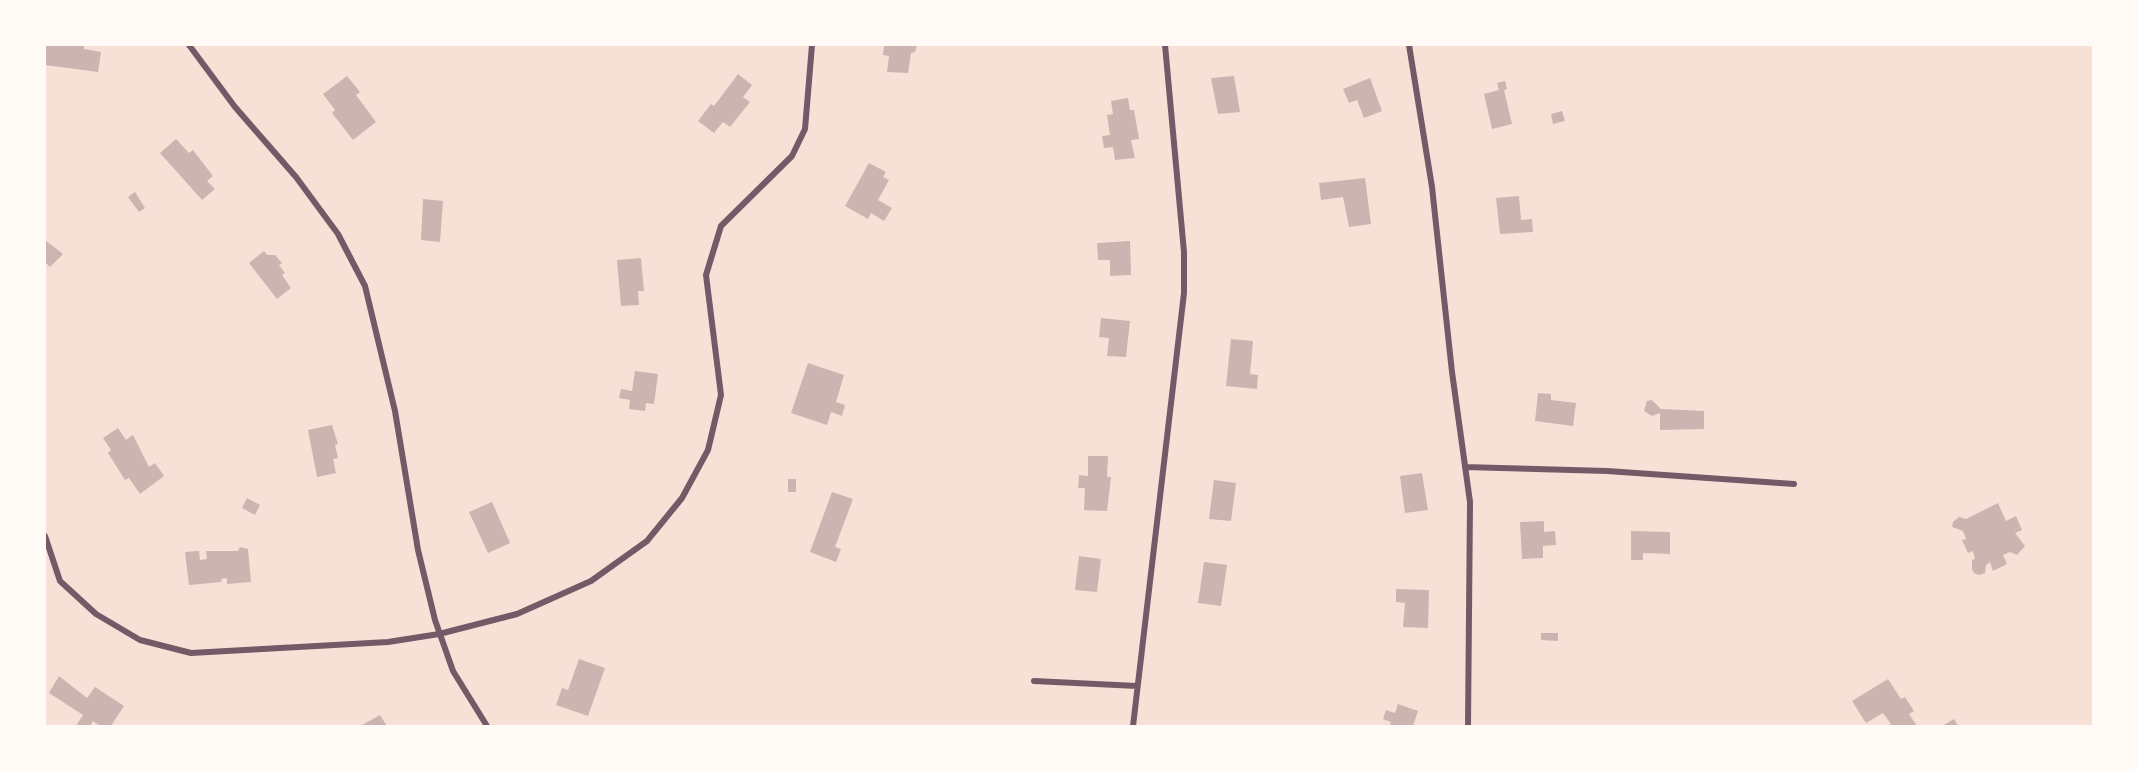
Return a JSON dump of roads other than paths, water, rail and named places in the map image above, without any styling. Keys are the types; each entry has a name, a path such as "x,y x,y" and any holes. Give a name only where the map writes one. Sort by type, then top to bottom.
{"street":[{"path":"189,45 235,107 296,177 331,224 365,286 395,411 418,550 439,634 453,671 486,726"},
{"path":"45,536 60,581 96,614 140,640 191,653 388,642 439,634 517,614 591,581 647,541 682,498 708,450 721,395 706,275 721,226 792,156 805,129 812,45"},
{"path":"1133,726 1184,293 1184,252 1165,45"},
{"path":"1409,45 1432,187 1452,372 1470,502 1468,726"},
{"path":"1465,466 1607,471 1794,484"},
{"path":"1034,681 1137,686"}]}
